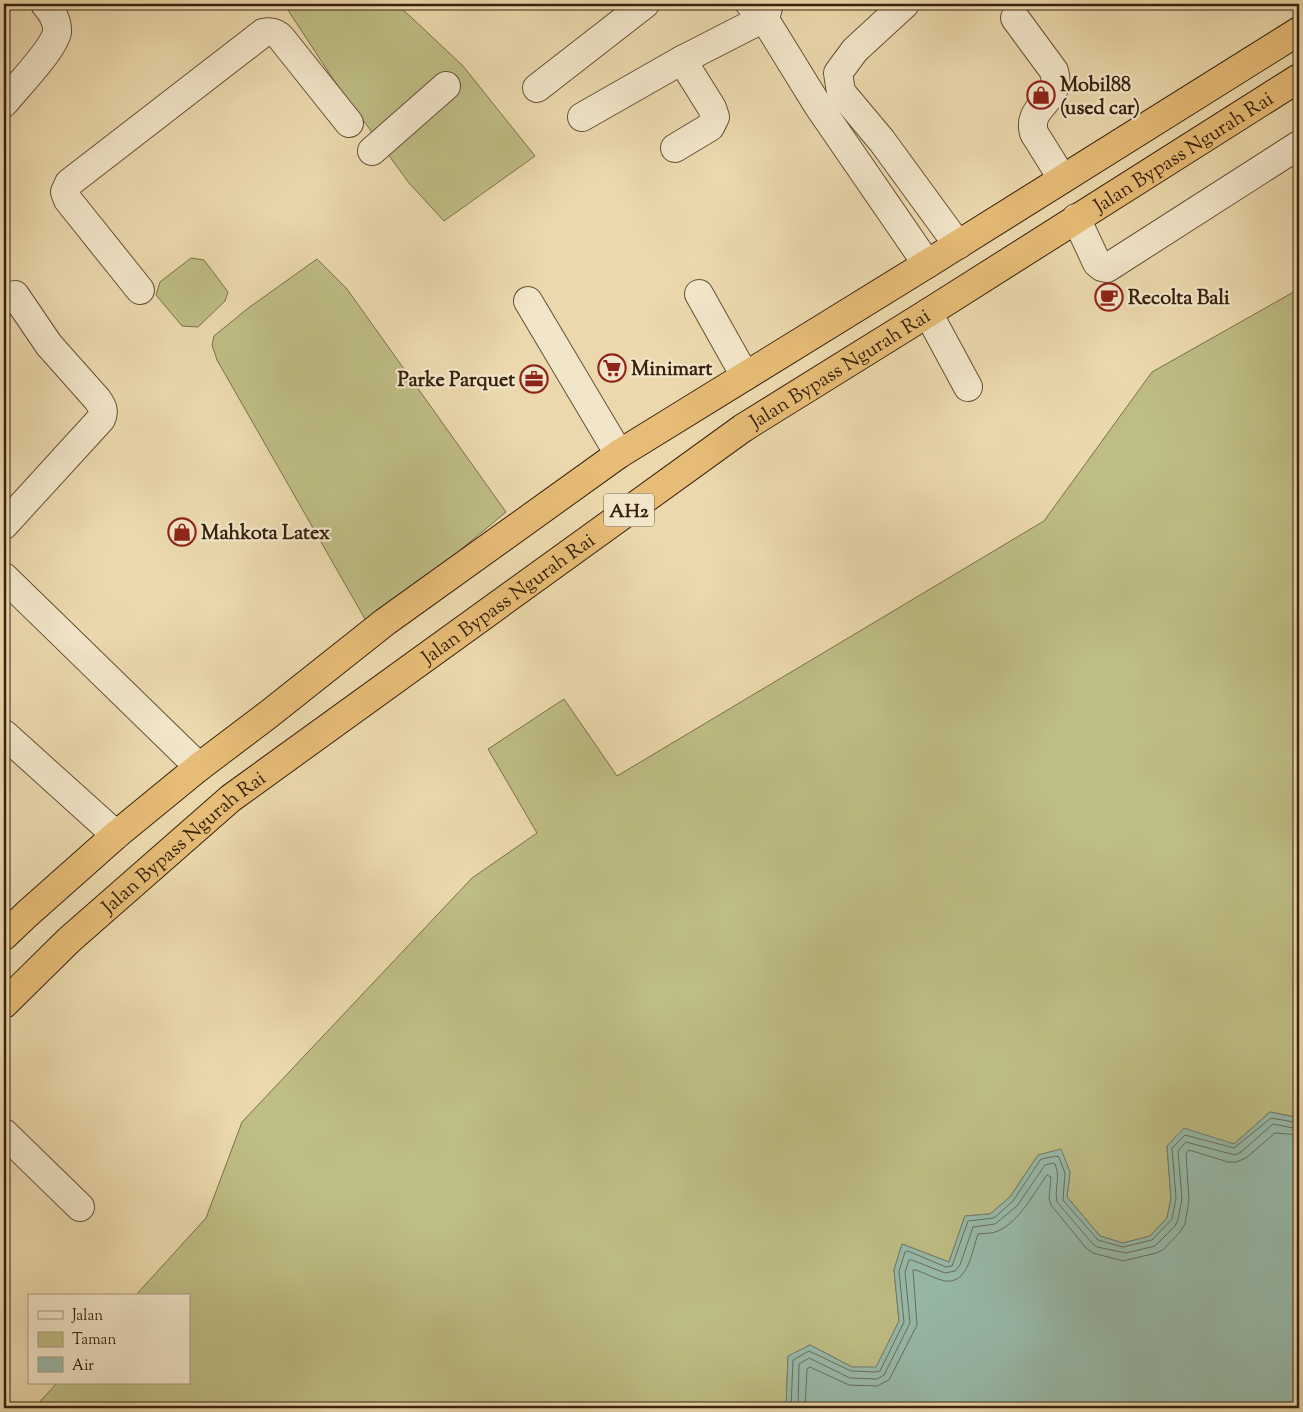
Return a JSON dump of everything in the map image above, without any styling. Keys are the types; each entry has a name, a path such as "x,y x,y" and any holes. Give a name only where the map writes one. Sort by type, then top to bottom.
{"highway":[{"name":"Jalan Bypass Ngurah Rai","path":"6,930 116,835 199,767 385,622 618,454 928,264 1299,31"},
{"name":"Jalan Bypass Ngurah Rai","path":"4,1004 69,940 231,798 743,428 1299,78"}],"street":[{"path":"4,103 45,53 57,33 55,18 45,4"},
{"path":"537,88 645,4"},
{"path":"905,4 854,50 838,73 841,92 882,141 958,245"},
{"path":"582,117 682,60 761,8 817,104 928,264"},
{"path":"1014,18 1054,71 1056,80 1053,93 1034,118 1034,133 1062,180"},
{"path":"140,290 68,200 65,192 69,182 263,33 278,34 349,123"},
{"path":"676,148 710,127 716,117 682,60"},
{"path":"372,151 446,86"},
{"path":"1076,218 1097,263 1107,268 1299,144"},
{"path":"699,294 745,376"},
{"path":"4,525 101,419 103,413 97,399 49,345 15,295"},
{"path":"528,301 618,454"},
{"path":"928,313 968,386"},
{"path":"4,577 199,767"},
{"path":"4,734 116,835"},
{"path":"4,1133 80,1207"}],"green space":[{"path":"284,4 397,4 463,66 535,156 444,221 409,183 333,79"},
{"path":"191,258 204,260 228,292 225,301 198,327 182,326 156,295 160,282"},
{"path":"317,259 347,289 506,512 369,626 217,360 212,345 214,336 247,309"},
{"path":"1299,289 1299,1115 1295,1117 1270,1112 1234,1144 1167,1146 1171,1199 1167,1218 1150,1236 1123,1243 1100,1236 1067,1197 1070,1172 1038,1155 1010,1197 990,1214 965,1216 949,1262 902,1244 894,1270 899,1321 876,1368 852,1367 810,1345 788,1357 786,1408 34,1408 56,1384 190,1384 190,1294 137,1294 206,1218 242,1122 472,878 537,833 488,749 564,699 617,776 1044,521 1152,372"}],"water":[{"path":"1270,1112 1295,1117 1299,1115 1299,1408 786,1408 788,1356 810,1345 852,1367 876,1367 899,1321 894,1270 902,1244 949,1262 965,1216 990,1214 1010,1197 1038,1155 1061,1149 1070,1172 1067,1197 1100,1236 1123,1243 1150,1236 1167,1218 1171,1199 1167,1146 1184,1128 1234,1144"}],"place":[{"name":"Mobil88 (used car)","path":"1041,95"},
{"name":"Recolta Bali","path":"1109,297"},
{"name":"Minimart","path":"612,368"},
{"name":"Parke Parquet","path":"534,379"},
{"name":"Mahkota Latex","path":"182,532"}]}
